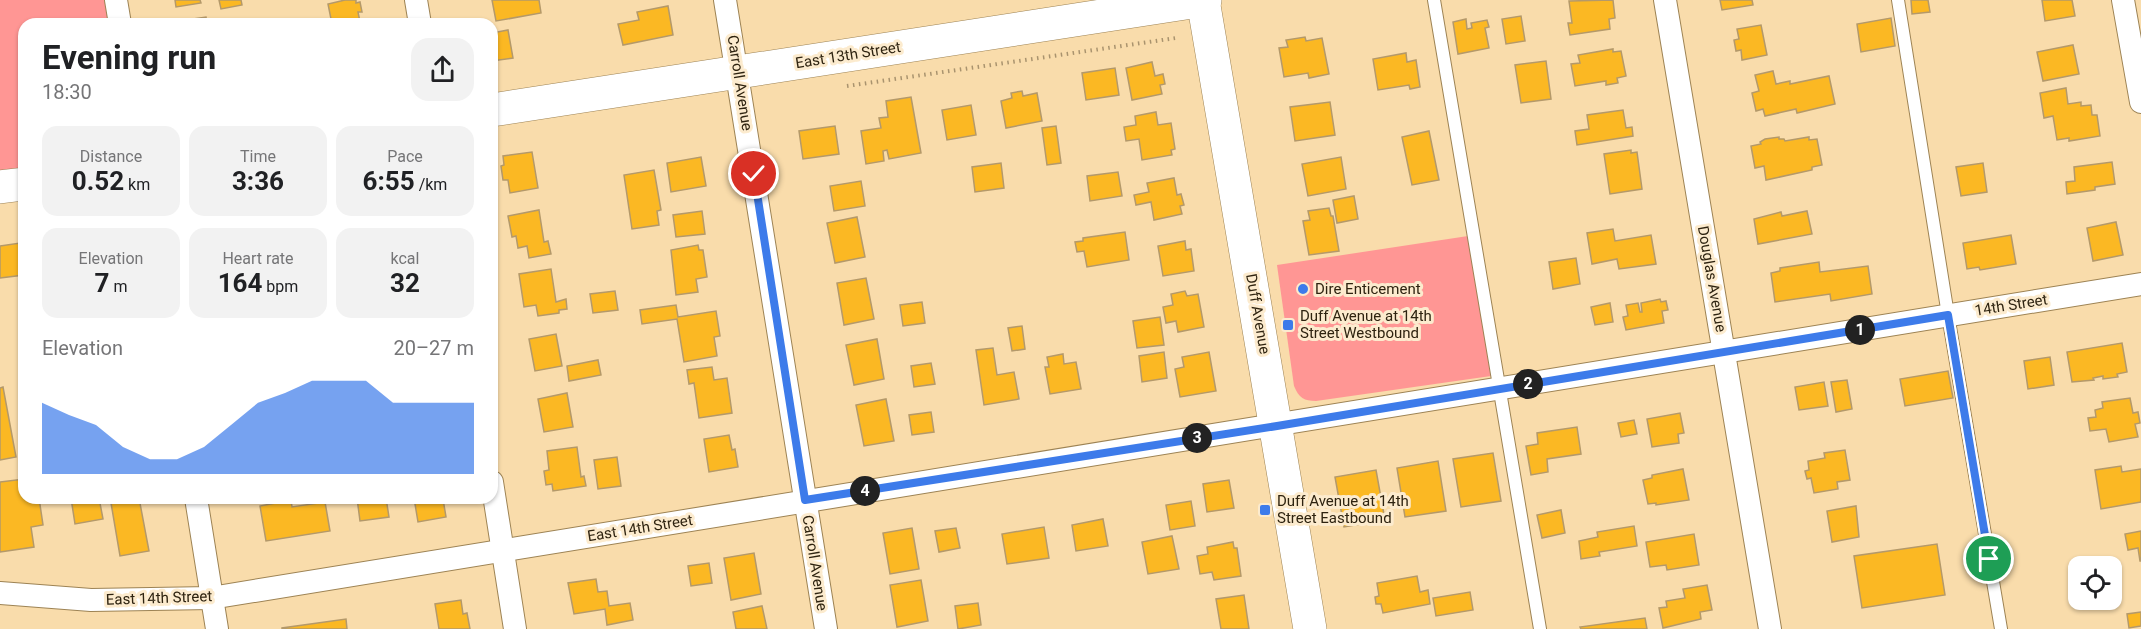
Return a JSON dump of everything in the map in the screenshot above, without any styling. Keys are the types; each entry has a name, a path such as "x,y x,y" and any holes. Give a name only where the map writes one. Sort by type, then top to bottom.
{"main road":[{"name":"East 13th Street","path":"498,109 1204,0"},
{"name":"Duff Avenue","path":"1204,0 1310,629"},
{"path":"0,187 18,185"}],"street":[{"path":"116,0 119,18"},
{"path":"416,0 419,18"},
{"name":"Carroll Avenue","path":"725,0 825,629"},
{"name":"Douglas Avenue","path":"1665,0 1770,629"},
{"path":"2123,0 2141,102"},
{"name":"14th Street","path":"1277,426 2141,284"},
{"name":"East 14th Street","path":"0,593 91,600 211,598 805,500 1277,426"},
{"path":"197,504 217,629"},
{"path":"495,504 515,629"}],"lane":[{"path":"1434,0 1540,629"},
{"path":"1898,0 2001,629"}],"path":[{"path":"847,86 1176,38"}],"shaded area":[{"path":"0,0 116,0 119,18 18,18 18,185 0,187"},
{"path":"1468,236 1491,376 1316,401 1300,396 1294,386 1277,265"}],"building":[{"path":"175,0 200,0 201,3 176,7"},
{"path":"219,0 241,0 242,5 221,9"},
{"path":"356,0 356,3 360,2 362,12 358,12 359,18 331,18 328,4"},
{"path":"492,0 539,0 541,13 498,21 498,18 495,18"},
{"path":"1613,0 1615,18 1609,19 1610,29 1570,35 1568,23 1572,23 1569,1"},
{"path":"1720,0 1752,0 1753,5 1722,10"},
{"path":"1911,0 1928,0 1930,12 1912,14"},
{"path":"2042,0 2072,0 2075,16 2045,21"},
{"path":"668,6 673,35 623,45 618,24 639,20 637,12"},
{"path":"1521,16 1525,41 1506,44 1502,19"},
{"path":"1891,18 1895,46 1861,52 1857,24"},
{"path":"1466,19 1467,29 1472,28 1471,23 1487,20 1489,27 1485,28 1489,48 1458,54 1453,22"},
{"path":"1761,25 1767,55 1742,60 1741,50 1736,51 1734,40 1739,39 1737,29"},
{"path":"508,30 513,58 498,60 498,32"},
{"path":"1305,37 1306,41 1322,38 1329,74 1309,78 1308,73 1284,77 1279,48 1288,47 1286,40"},
{"path":"2073,45 2079,74 2043,81 2037,52"},
{"path":"1613,49 1613,52 1621,51 1626,76 1617,78 1618,83 1606,85 1606,81 1575,86 1571,64 1580,63 1578,55"},
{"path":"1406,53 1407,62 1416,60 1420,87 1410,89 1409,85 1378,90 1373,59"},
{"path":"1546,61 1551,99 1521,103 1515,65"},
{"path":"1152,62 1155,76 1163,74 1165,84 1160,85 1162,94 1132,100 1126,68"},
{"path":"1115,68 1119,95 1086,100 1082,73"},
{"path":"1773,71 1776,84 1790,81 1790,84 1829,76 1835,104 1797,113 1796,109 1765,116 1763,109 1756,111 1752,93 1759,91 1755,75"},
{"path":"2066,88 2068,104 2081,102 2081,106 2091,105 2092,115 2097,115 2100,136 2069,141 2069,138 2057,140 2053,116 2044,118 2040,93"},
{"path":"1022,91 1023,96 1037,93 1042,121 1006,128 1001,101 1012,98 1011,93"},
{"path":"911,97 921,153 889,159 887,150 883,151 884,161 866,164 861,131 881,128 879,118 888,117 886,101"},
{"path":"1330,102 1335,135 1295,141 1290,107"},
{"path":"971,105 976,135 947,140 942,110"},
{"path":"1623,110 1626,128 1632,127 1633,136 1577,145 1575,131 1589,129 1587,115"},
{"path":"1156,112 1158,125 1171,123 1175,149 1171,150 1172,155 1142,160 1139,139 1126,141 1124,127 1136,125 1135,116"},
{"path":"835,126 839,154 803,159 799,131"},
{"path":"1056,126 1061,163 1047,165 1042,128"},
{"path":"1429,131 1439,180 1412,185 1402,137"},
{"path":"1779,137 1785,141 1809,137 1809,140 1817,139 1822,165 1812,167 1812,170 1766,180 1764,166 1755,168 1751,146 1761,144 1760,142 1765,139"},
{"path":"1631,150 1631,153 1637,152 1642,189 1610,194 1604,154"},
{"path":"532,152 538,188 510,193 508,180 503,180 501,166 504,165 503,156"},
{"path":"701,157 706,186 671,192 667,163"},
{"path":"1341,157 1346,189 1308,196 1302,164"},
{"path":"2112,162 2115,184 2067,194 2066,182 2075,181 2074,167"},
{"path":"1001,163 1004,188 975,192 972,167"},
{"path":"1983,163 1987,192 1961,196 1956,167"},
{"path":"654,170 661,210 657,211 659,225 632,229 624,175"},
{"path":"1118,172 1122,196 1090,201 1087,176"},
{"path":"1174,178 1177,195 1181,194 1184,205 1180,206 1182,214 1154,220 1151,202 1136,205 1134,195 1149,192 1147,183"},
{"path":"861,181 865,206 834,211 830,186"},
{"path":"1354,196 1358,219 1337,223 1333,200"},
{"path":"1329,208 1333,216 1339,251 1309,255 1303,221 1310,220 1308,211"},
{"path":"539,210 544,242 548,241 551,254 529,258 527,246 518,248 516,236 512,237 508,216"},
{"path":"702,211 705,234 676,237 673,215"},
{"path":"1807,211 1812,234 1758,244 1754,219 1781,212 1782,216"},
{"path":"857,217 865,257 835,263 827,223"},
{"path":"2116,222 2123,255 2093,261 2087,228"},
{"path":"1613,229 1615,241 1651,235 1656,264 1619,269 1617,259 1592,264 1587,233"},
{"path":"1125,232 1129,260 1087,267 1084,251 1077,252 1075,242 1083,241 1083,238"},
{"path":"2011,235 2016,264 1980,270 1979,267 1967,269 1963,243"},
{"path":"1185,241 1186,250 1191,249 1194,271 1163,276 1158,246"},
{"path":"18,243 18,276 0,278 0,246"},
{"path":"698,245 699,250 703,250 707,277 696,279 698,292 676,295 671,250"},
{"path":"1576,258 1580,284 1553,289 1549,262"},
{"path":"1819,262 1820,272 1868,266 1872,294 1831,301 1830,294 1775,302 1771,273 1780,271 1780,268"},
{"path":"551,269 556,302 566,299 567,309 559,310 559,313 538,316 536,305 524,307 519,274"},
{"path":"866,278 874,319 844,325 837,283"},
{"path":"615,291 618,310 593,313 590,294"},
{"path":"1185,291 1187,296 1198,294 1204,327 1178,332 1176,321 1166,323 1163,307 1173,305 1171,294"},
{"path":"1660,299 1661,302 1666,301 1668,310 1662,311 1664,323 1626,330 1623,317 1628,316 1626,305 1638,303 1640,312 1642,312 1641,303"},
{"path":"922,302 925,323 903,326 900,305"},
{"path":"1610,303 1613,322 1595,325 1591,307"},
{"path":"676,305 678,317 716,311 720,336 714,337 717,356 684,362 677,319 642,324 640,310"},
{"path":"1160,317 1164,345 1137,348 1133,321"},
{"path":"1022,326 1025,349 1012,351 1008,328"},
{"path":"556,334 562,366 535,371 529,339"},
{"path":"877,339 884,379 854,385 846,345"},
{"path":"2122,343 2127,372 2117,374 2118,377 2103,379 2103,376 2093,378 2094,380 2072,382 2067,352"},
{"path":"993,348 997,375 1014,372 1019,399 984,405 976,350"},
{"path":"1164,352 1167,378 1142,382 1139,356"},
{"path":"1209,352 1216,391 1180,397 1175,369 1184,367 1182,357"},
{"path":"1063,354 1064,364 1076,362 1081,389 1050,394 1045,367 1049,367 1047,357"},
{"path":"2050,357 2054,385 2028,389 2024,361"},
{"path":"598,360 601,375 569,381 567,366"},
{"path":"931,363 935,384 914,387 911,366"},
{"path":"712,367 714,380 727,378 732,413 699,418 694,383 689,384 687,370"},
{"path":"1948,371 1953,398 1905,406 1900,379"},
{"path":"1847,380 1852,409 1836,412 1831,382"},
{"path":"1824,382 1828,406 1799,410 1795,387"},
{"path":"3,387 16,457 0,460 0,388"},
{"path":"567,393 573,427 544,432 538,399"},
{"path":"2130,398 2133,413 2138,412 2140,423 2135,424 2138,437 2109,442 2106,429 2090,431 2088,418 2096,417 2095,410 2103,408 2102,402"},
{"path":"886,399 894,441 864,446 856,405"},
{"path":"931,412 934,432 912,435 909,415"},
{"path":"1680,413 1684,433 1678,434 1679,443 1652,447 1647,419"},
{"path":"1634,420 1637,434 1621,437 1618,423"},
{"path":"1577,427 1581,454 1547,459 1548,472 1531,475 1526,446 1538,444 1537,433"},
{"path":"729,435 732,450 735,449 738,467 709,472 704,439"},
{"path":"577,447 581,477 584,476 586,486 553,491 552,484 546,485 544,471 549,470 547,451"},
{"path":"1845,450 1850,480 1837,482 1838,489 1814,493 1811,478 1807,479 1805,471 1809,470 1808,461 1825,458 1824,453"},
{"path":"1493,453 1501,501 1461,507 1453,459"},
{"path":"617,457 621,486 598,489 594,460"},
{"path":"1438,461 1446,511 1405,517 1397,468"},
{"path":"2121,466 2122,472 2141,469 2141,502 2101,509 2095,470"},
{"path":"1683,469 1689,500 1648,504 1643,480 1652,478 1652,475"},
{"path":"1376,470 1385,520 1344,527 1335,477"},
{"path":"18,480 18,504 40,504 43,525 31,527 34,547 0,552 0,482"},
{"path":"1229,480 1234,508 1207,512 1203,484"},
{"path":"1191,501 1195,526 1170,530 1166,505"},
{"path":"72,504 100,504 103,519 75,524"},
{"path":"111,504 140,504 149,551 120,556"},
{"path":"292,504 292,507 325,504 330,531 266,541 260,506"},
{"path":"358,504 387,504 389,517 360,521"},
{"path":"415,504 444,504 446,517 418,522"},
{"path":"1856,506 1859,537 1832,542 1827,511"},
{"path":"1561,510 1565,533 1542,538 1537,515"},
{"path":"1103,519 1108,546 1076,551 1072,525"},
{"path":"1634,526 1637,546 1599,552 1600,556 1581,559 1579,541 1598,537 1597,532"},
{"path":"1044,527 1049,558 1007,564 1002,534"},
{"path":"912,528 919,569 890,574 883,533"},
{"path":"956,528 960,548 939,552 935,531"},
{"path":"2141,531 2140,561 2138,548 2128,550 2125,534"},
{"path":"1694,534 1699,565 1667,570 1666,565 1650,567 1646,542"},
{"path":"1172,536 1179,569 1148,574 1142,542"},
{"path":"1233,542 1234,548 1237,548 1241,576 1214,580 1212,572 1200,574 1197,556 1208,554 1207,547"},
{"path":"1937,544 1945,595 1862,608 1854,556"},
{"path":"754,553 761,594 731,600 724,558"},
{"path":"709,563 712,583 691,586 688,566"},
{"path":"1417,576 1420,592 1428,590 1430,604 1383,613 1381,604 1376,604 1375,597 1379,596 1377,583"},
{"path":"596,579 598,592 607,591 609,606 630,603 633,620 607,625 605,609 574,614 568,583"},
{"path":"921,580 928,621 897,627 890,585"},
{"path":"1707,585 1712,610 1700,612 1701,619 1663,628 1659,608 1667,607 1666,601 1685,598 1683,589"},
{"path":"1470,592 1473,610 1436,616 1433,598"},
{"path":"1244,595 1249,629 1221,629 1216,599"},
{"path":"461,600 463,614 467,613 470,629 439,629 435,604"},
{"path":"978,603 981,625 958,629 955,606"},
{"path":"762,606 767,629 736,629 733,612"},
{"path":"2141,612 2141,626 2129,628 2127,614"},
{"path":"1645,618 1647,629 1581,629 1580,627"},
{"path":"346,619 347,629 282,629 282,628"}],"place":[{"name":"Dire Enticement","path":"1303,289"},
{"name":"Duff Avenue at 14th Street Westbound","path":"1288,325"},
{"name":"Duff Avenue at 14th Street Eastbound","path":"1265,510"}],"route":[{"path":"754,174 805,500 1277,426 1948,315 1989,559"}]}
